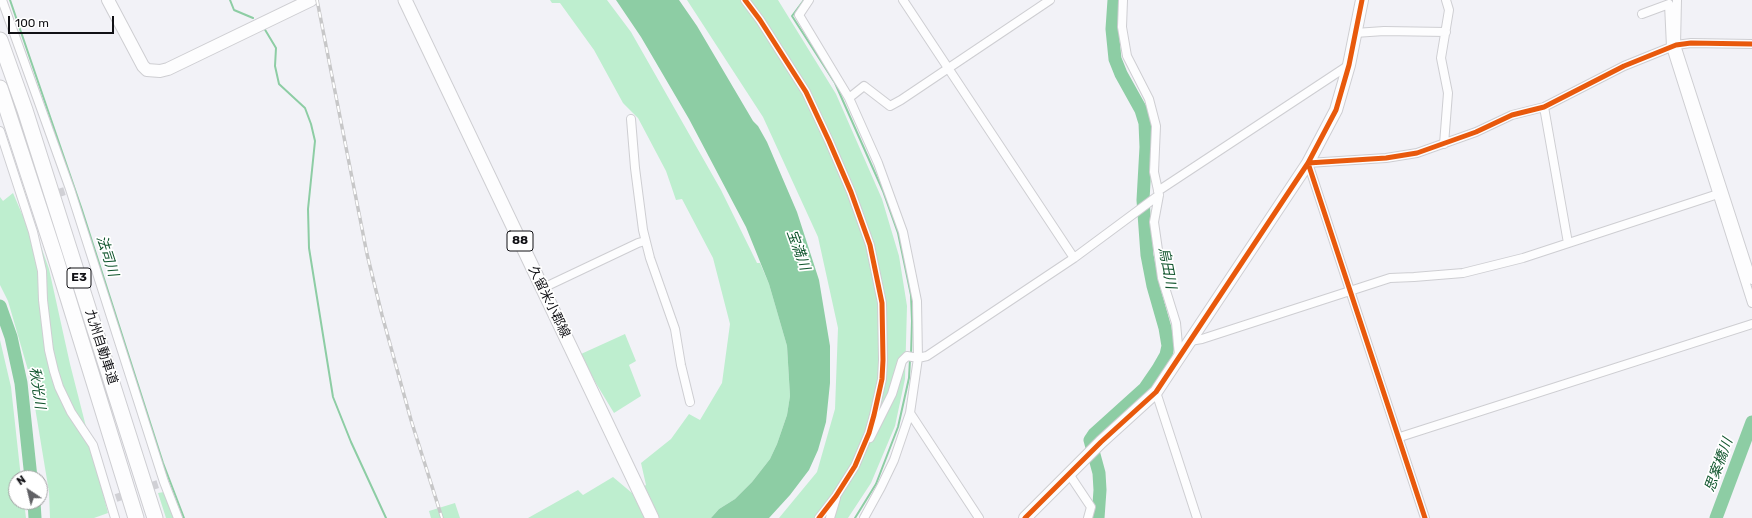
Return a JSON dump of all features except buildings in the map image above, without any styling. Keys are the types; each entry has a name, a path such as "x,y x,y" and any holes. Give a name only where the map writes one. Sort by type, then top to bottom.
{"highway":[{"name":"九州自動車道","path":"0,40 26,110 155,518"},
{"name":"九州自動車道","path":"0,88 55,256 136,518"}],"main road":[{"name":"久留米小郡線","path":"405,0 652,518"}],"street":[{"path":"2,0 67,190 161,483 178,518"},
{"path":"108,0 143,66 147,70 160,71 308,1"},
{"path":"745,0 760,20 806,92 852,192 875,264 882,303 882,379 874,415 862,449 852,471 836,496 819,518"},
{"path":"809,0 799,15 849,98 878,163 903,232 918,301 918,358 910,413 894,460 864,518"},
{"path":"903,0 1074,258"},
{"path":"849,98 864,86 890,106 1050,0"},
{"path":"1123,0 1122,26 1127,56 1148,98 1154,118 1156,135 1154,178 1158,193 1154,222 1162,278 1176,323 1179,356"},
{"path":"1025,518 1088,454 1156,392 1308,163 1332,119 1341,96 1362,0"},
{"path":"1444,144 1448,93 1441,58 1449,10 1446,0"},
{"path":"1677,0 1674,46 1752,280"},
{"path":"1642,14 1669,4 1674,46 1752,303"},
{"path":"1355,33 1384,31 1446,32"},
{"path":"1308,163 1386,158 1417,153 1476,132 1512,115 1544,107 1624,66 1674,46 1691,43 1752,44"},
{"path":"862,449 874,434 892,394 902,361 907,356 918,358 927,356 1074,258 1137,212 1158,193 1349,65"},
{"path":"1544,107 1568,243"},
{"path":"631,119 635,168 645,242 675,329 680,365 690,402"},
{"path":"0,131 27,203 42,271 43,300 47,336 54,371 59,387 71,412 93,445 113,499 115,518"},
{"path":"1308,163 1400,437 1425,518"},
{"path":"1190,341 1202,339 1390,278 1436,276 1484,269 1523,258 1718,194"},
{"path":"543,288 638,243 645,242"},
{"path":"1400,437 1752,324"},
{"path":"1156,392 1197,518"},
{"path":"910,413 979,518"},
{"path":"1069,474 1091,506 1088,518"},
{"path":"830,518 836,496"}],"shaded area":[{"path":"550,0 607,0 631,32 721,190 757,263 760,263 769,284 787,346 790,396 787,415 770,459 752,482 735,499 719,509 711,518 528,518 578,490 583,495 613,477 632,493 646,485 641,463 671,439 689,414 700,420 722,383 730,324 713,258 682,199 676,200 666,171 638,118 623,103 594,50 560,3 552,3"},
{"path":"687,0 778,0 836,94 882,199 899,256 907,306 905,379 895,426 871,483 848,518 779,518 817,472 835,409 838,328 818,237 763,117"},
{"path":"13,193 22,214 31,218 49,269 70,364 108,513 94,518 50,518 48,470 45,470 30,377 8,301 0,285 0,197 3,201"},
{"path":"625,334 636,361 629,365 641,396 614,413 594,380 581,354"},
{"path":"0,340 11,387 20,470 8,470 8,510 25,510 26,518 0,518"},
{"path":"164,492 174,518 166,518 158,493"},
{"path":"455,503 460,518 431,518 429,511"}],"water":[{"name":"宝満川","path":"616,0 679,0 697,26 767,142 797,212 819,280 830,346 830,383 826,422 818,450 809,470 790,495 769,518 711,518 719,509 735,499 752,482 770,459 787,415 790,396 787,346 769,284 746,227 689,119 641,37"}],"waterway":[{"name":"法司川","path":"10,0 82,210 163,463 184,518"},
{"path":"230,0 234,10 253,18"},
{"path":"804,0 792,16 835,83 883,191 898,233 911,295 911,355"},
{"name":"烏田川","path":"1098,518 1100,490 1099,473 1090,440 1094,434 1145,388 1166,355 1168,346 1147,255 1143,200 1146,147 1145,123 1141,110 1121,74 1115,59 1112,29 1114,0"},
{"path":"264,28 276,48 275,66 279,84 305,108 311,124 315,141 308,209 309,248 333,397 351,442 386,518"},
{"name":"秋光川","path":"0,306 11,337 21,383 30,470"},
{"path":"855,518 876,484 898,427 909,378 910,359"},
{"name":"思案橋川","path":"1716,518 1752,422"},
{"name":"秋光川","path":"34,510 35,518"}],"tunnel":[{"path":"34,201 65,191"},
{"path":"116,498 158,484"}],"railway":[{"path":"317,0 367,254 411,420 442,518"}],"cycle path":[{"path":"745,0 760,20 806,92 829,141 851,192 870,245 882,303 882,379 869,433 855,466 836,496 819,518"},
{"path":"1025,518 1101,442 1156,392 1308,163 1336,110 1349,65 1362,0"},
{"path":"1425,518 1308,163 1386,158 1417,153 1476,132 1512,115 1544,107 1624,66 1676,45 1691,43 1752,44"}]}
